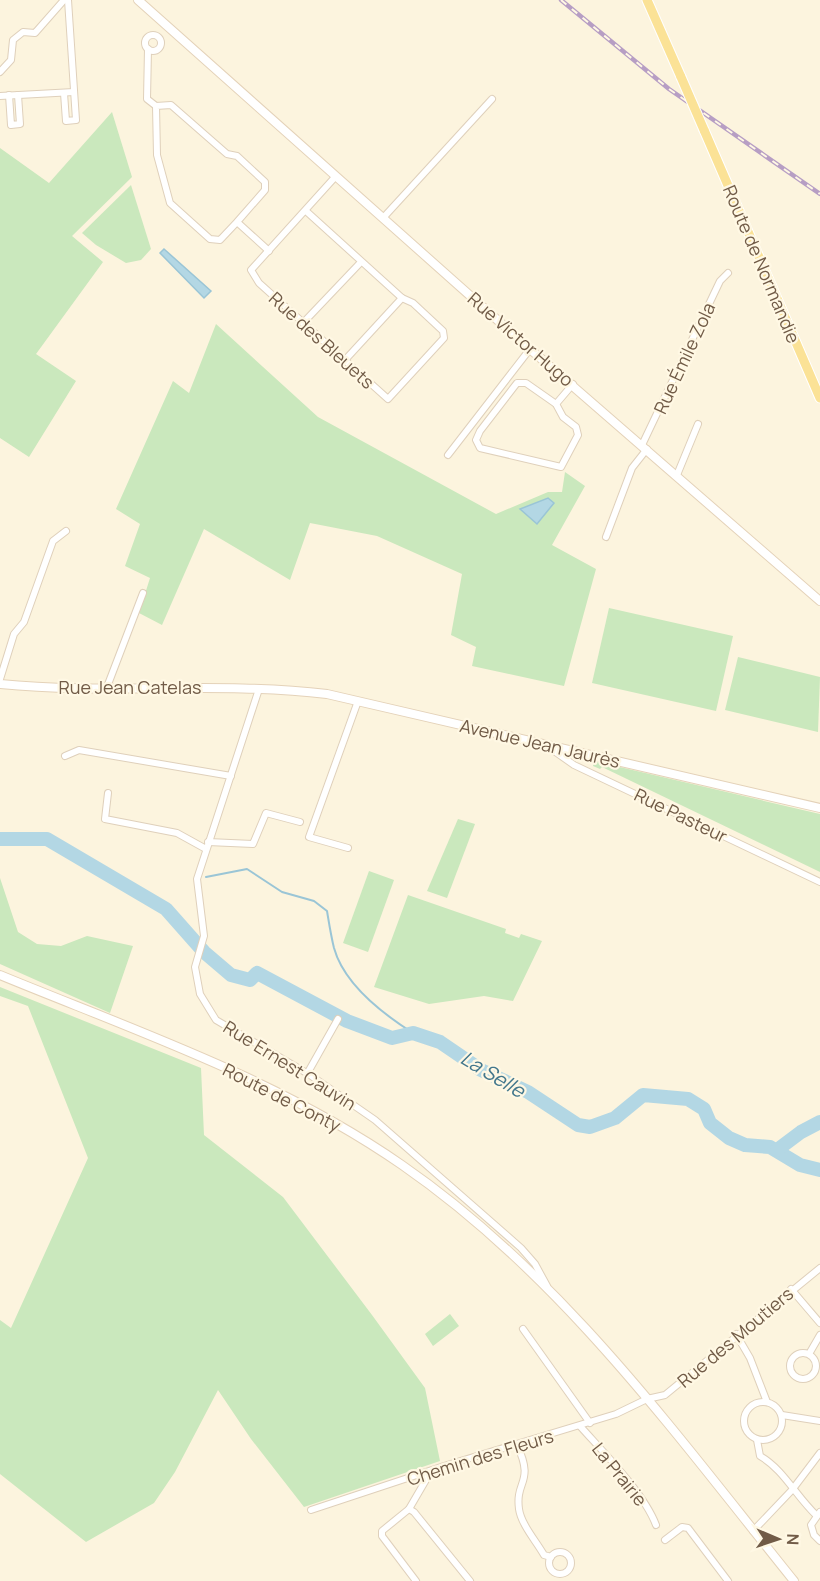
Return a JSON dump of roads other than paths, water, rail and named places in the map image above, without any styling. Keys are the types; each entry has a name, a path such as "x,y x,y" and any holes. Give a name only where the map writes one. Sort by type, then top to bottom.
{"main road":[{"name":"Route de Normandie","path":"647,0 820,398"}],"street":[{"path":"0,72 11,60 12,40 23,32 35,33 66,0"},
{"path":"64,93 66,121 76,120 66,0"},
{"name":"Rue Victor Hugo","path":"138,0 530,349 820,601"},
{"path":"148,49 147,99 156,106 171,105 227,154 237,156 266,182 266,190 220,240 215,241 170,203 157,155 156,106"},
{"path":"0,96 75,92"},
{"path":"9,95 11,125 20,124 18,95"},
{"path":"383,218 492,99"},
{"name":"Rue des Bleuets","path":"306,211 402,298 413,303 443,331 444,338 388,399 259,283 251,270 336,176"},
{"path":"237,222 269,251"},
{"path":"303,323 362,262"},
{"name":"Rue Émile Zola","path":"606,537 632,468 645,447 720,281 728,273"},
{"path":"345,360 402,298"},
{"path":"448,455 530,349"},
{"path":"517,383 526,383 556,404 563,417 576,427 578,435 561,467 480,448 476,440 480,431 517,383"},
{"path":"556,404 573,384"},
{"path":"677,475 698,424"},
{"path":"0,682 14,634 24,622 53,541 66,531"},
{"path":"107,687 143,593"},
{"name":"Rue Jean Catelas","path":"0,682 107,687 259,689"},
{"name":"Avenue Jean Jaurès","path":"259,689 327,694 358,700 820,808"},
{"name":"Rue Ernest Cauvin","path":"259,689 207,845 197,887 204,936 196,981 200,994 216,1020 307,1074 375,1120 521,1248 535,1270"},
{"path":"348,848 309,837 358,700"},
{"name":"Rue Pasteur","path":"544,744 574,765 820,882"},
{"path":"64,756 79,750 231,776"},
{"path":"586,769 590,755"},
{"path":"108,794 105,819 177,833 207,845 253,844 266,813 300,822"},
{"name":"Route de Conty","path":"0,975 259,1083 333,1122 418,1177 535,1270 605,1349 794,1581"},
{"path":"307,1074 338,1019"},
{"name":"Rue des Moutiers","path":"646,1399 665,1395 736,1334 820,1268"},
{"path":"791,1289 820,1323"},
{"path":"523,1329 590,1423"},
{"path":"736,1334 750,1358 767,1402"},
{"path":"809,1354 820,1335"},
{"path":"801,1353 809,1354 815,1360 816,1369 807,1378 799,1378 790,1369 791,1361 801,1353"},
{"name":"Chemin des Fleurs","path":"311,1510 432,1470 590,1423 633,1407 646,1399"},
{"path":"782,1415 779,1433 769,1440 757,1440 747,1432 743,1420 745,1413 754,1404 767,1402 776,1407 782,1415 820,1421"},
{"name":"La Prairie","path":"580,1426 621,1474 652,1515 656,1525"},
{"path":"757,1440 760,1456 774,1464 792,1490 818,1513 812,1530 820,1540"},
{"path":"517,1445 527,1474 519,1498 520,1515 544,1555 551,1557"},
{"path":"753,1531 792,1490 820,1453"},
{"path":"416,1581 382,1536 382,1530 409,1509 432,1470"},
{"path":"409,1509 414,1512 470,1581"},
{"path":"665,1540 682,1527 688,1528 728,1581"}],"water":[{"path":"164,249 211,291 204,298 160,253"},
{"path":"548,498 554,503 537,524 520,509"}],"waterway":[{"name":"La Selle","path":"0,839 47,839 166,909 204,952 231,975 250,980 257,973 347,1021 392,1038 413,1033 440,1042 481,1070 528,1092 578,1125 590,1127 615,1118 643,1095 688,1099 704,1109 710,1123 729,1138 745,1145 770,1147 800,1165 820,1170"},
{"path":"206,877 247,869 282,892 314,901 327,911 334,948 346,974 377,1007 413,1033"},
{"name":"La Selle","path":"777,1150 801,1132 820,1122"}],"railway":[{"path":"561,0 669,89 820,194"}]}
